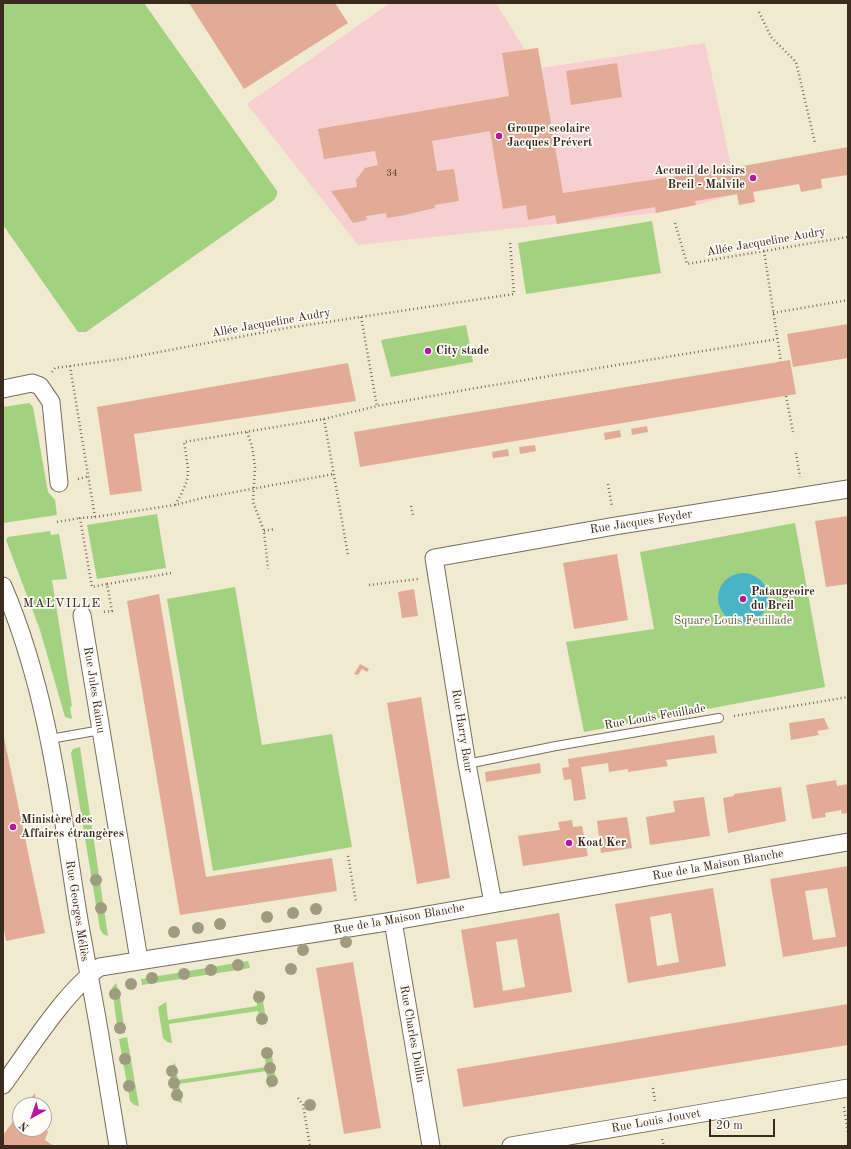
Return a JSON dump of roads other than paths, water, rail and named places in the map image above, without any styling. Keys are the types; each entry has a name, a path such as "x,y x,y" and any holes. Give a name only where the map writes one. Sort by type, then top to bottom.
{"street":[{"path":"3,388 32,383 40,386 51,402 59,483"},
{"name":"Rue Jacques Feyder","path":"434,558 616,526 848,489"},
{"name":"Rue Harry Baur","path":"434,558 467,764 493,903"},
{"name":"Rue Georges Méliès","path":"3,586 7,604 18,620 37,683 50,739 88,976 100,1034 118,1146"},
{"name":"Rue Jules Raimu","path":"82,615 139,960"},
{"name":"Rue de la Maison Blanche","path":"3,1085 53,1018 88,976 100,967 393,921 848,842"},
{"name":"Rue Charles Dullin","path":"393,921 430,1146"},
{"name":"Rue Louis Jouvet","path":"511,1146 844,1088"}],"lane":[{"name":"Rue Louis Feuillade","path":"467,764 556,746 719,718"},
{"path":"50,739 101,730"}],"water":[{"name":"Pataugeoire du Breil","path":"738,573 748,573 761,580 768,593 768,603 761,616 748,623 738,623 729,619 722,612 718,603 718,593 722,584 729,577"}],"place":[{"name":"Groupe scolaire Jacques Prévert","path":"499,136"},
{"name":"Accueil de loisirs Breil - Malvile","path":"753,178"},
{"name":"City stade","path":"428,351"},
{"name":"Pataugeoire du Breil","path":"743,599"},
{"name":"Ministère des Affaires étrangères","path":"13,827"},
{"name":"Koat Ker","path":"569,843"}],"district":[{"name":"MALVILLE","path":"62,604"}],"park label":[{"name":"Square Louis Feuillade","path":"733,621"}]}
